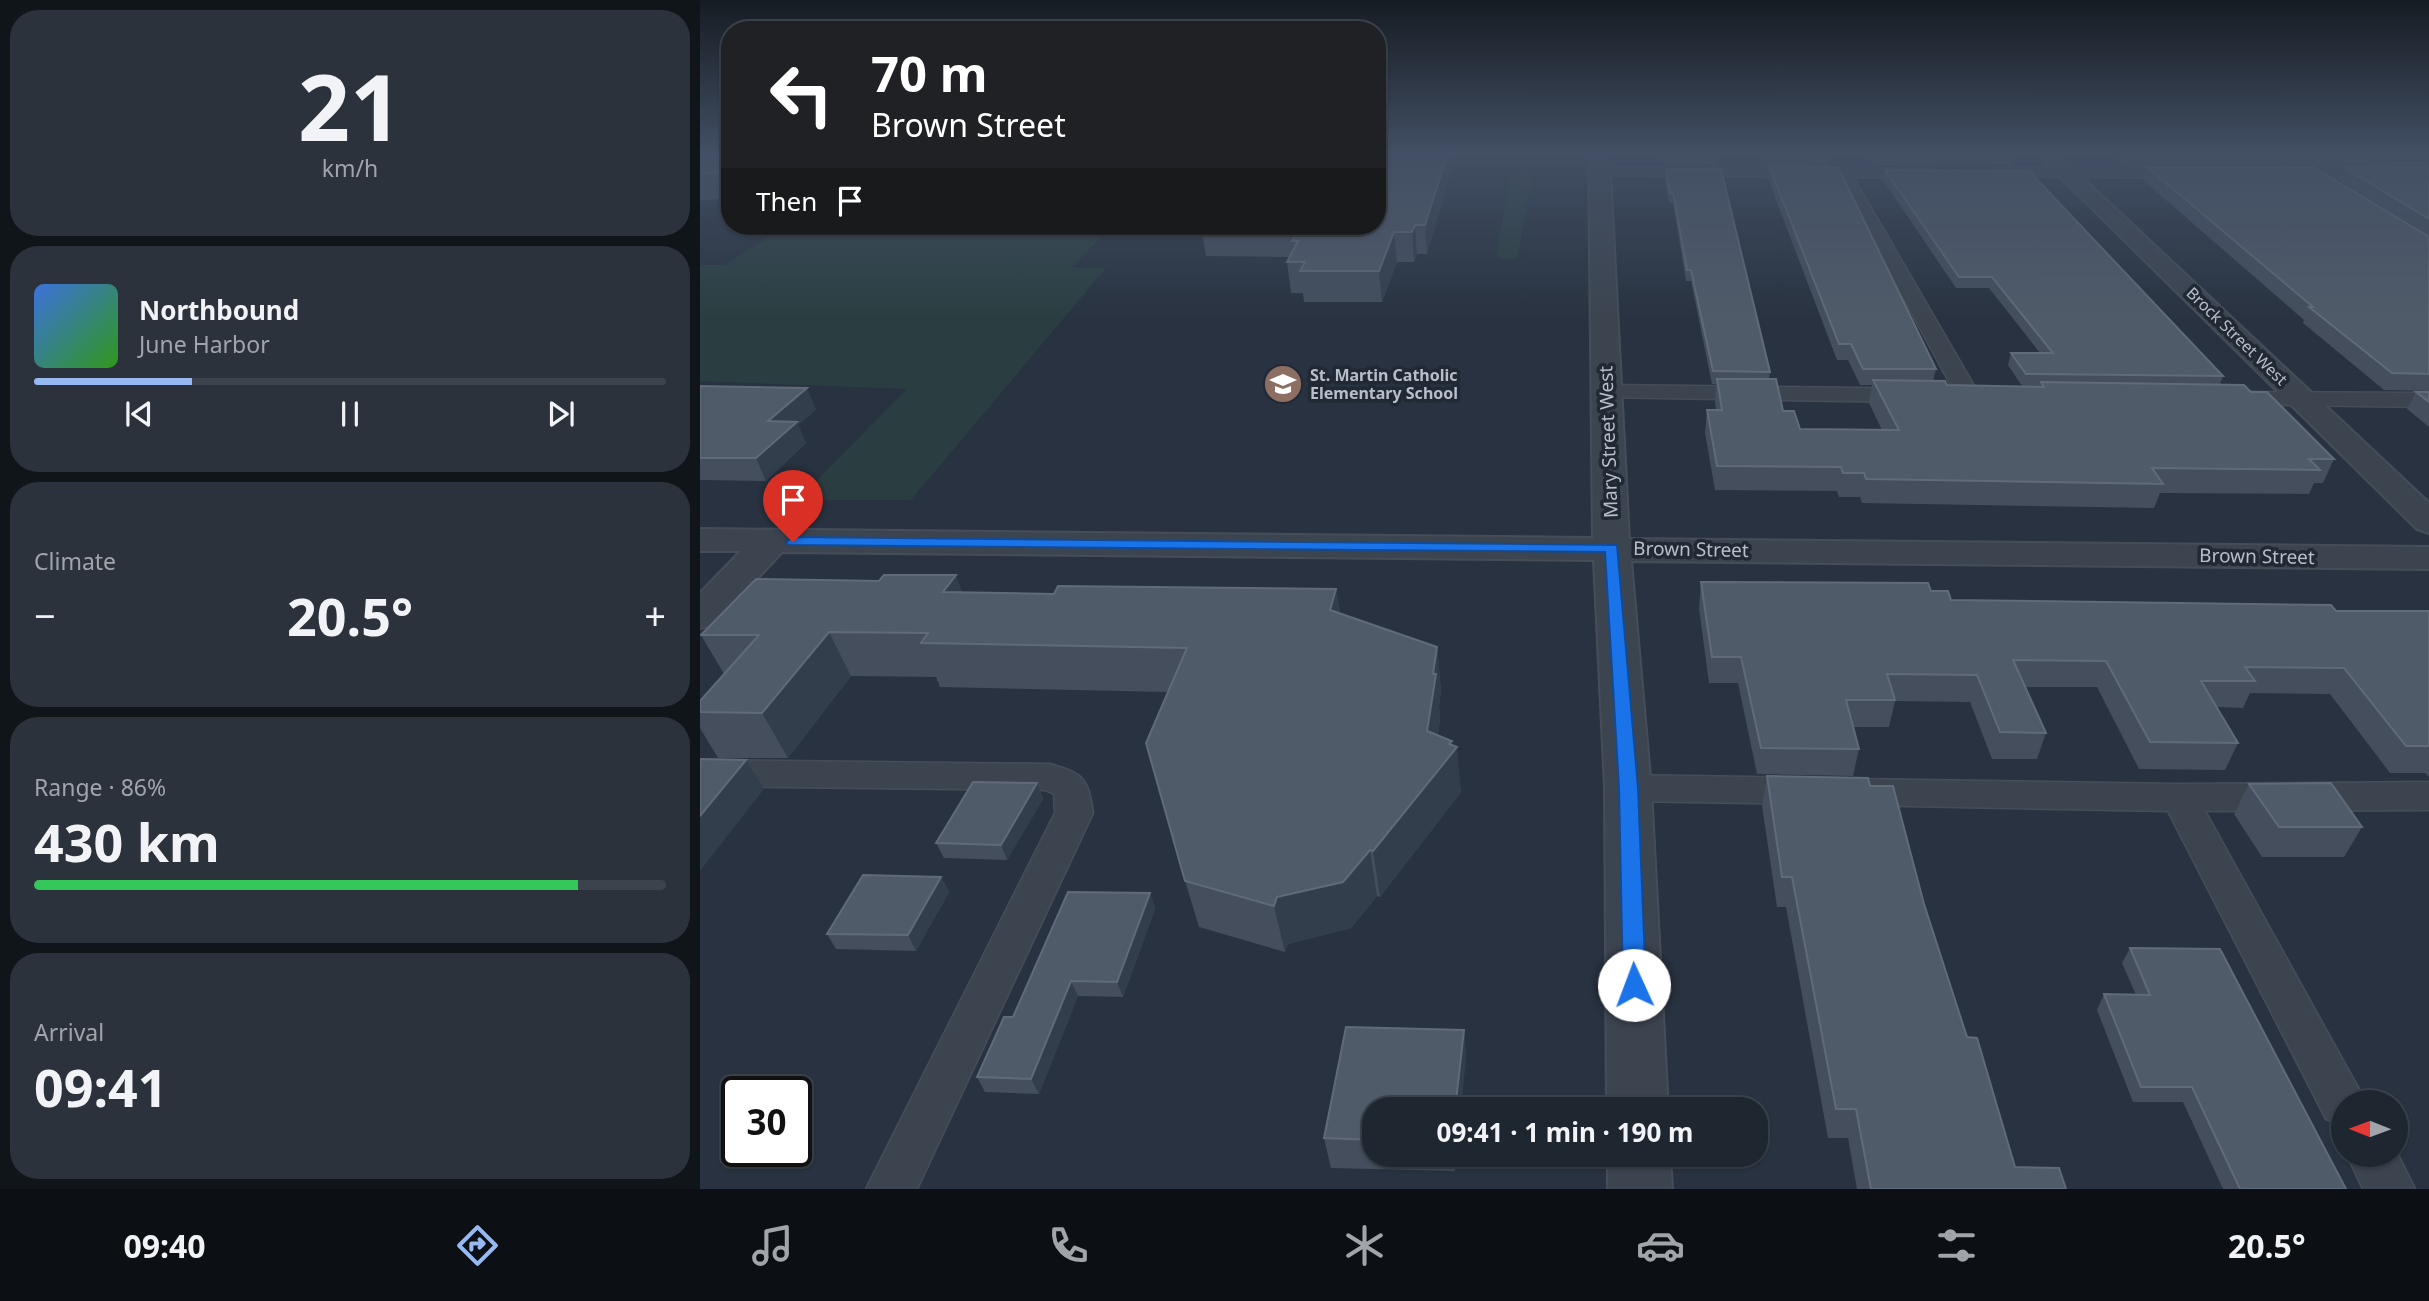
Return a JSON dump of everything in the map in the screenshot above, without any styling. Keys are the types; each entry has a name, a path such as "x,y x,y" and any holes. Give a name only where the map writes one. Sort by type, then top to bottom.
{"street":[{"name":"Mary Street West","path":"1600,207 1612,548 1628,788 1637,1097"},
{"name":"Brock Street West","path":"2102,207 2429,522"},
{"name":"Brown Street","path":"700,541 2429,558"},
{"path":"700,616 771,542"},
{"path":"1639,1167 1640,1189"}],"lane":[{"path":"1863,207 1968,396"},
{"path":"1606,392 1996,397"},
{"path":"2205,399 2429,400"},
{"path":"700,773 1051,777 1071,787 1074,813 891,1189"},
{"path":"1628,788 2179,798 2429,796"},
{"path":"2179,798 2336,1090"},
{"path":"2378,1167 2390,1189"}],"green space":[{"path":"1504,207 1526,207 1517,259 1503,259 1496,255"},
{"path":"772,235 1103,235 1072,267 1106,268 911,500 797,500 907,389 700,381 700,265 725,265"}],"building":[{"path":"1386,207 1431,207 1425,225 1415,225 1412,232 1394,232 1379,271 1300,271 1305,262 1287,262 1298,241 1292,241 1296,235 1386,235"},
{"path":"1676,207 1730,207 1770,372 1713,371 1691,270 1687,270"},
{"path":"1785,207 1858,207 1936,369 1863,369 1851,344 1839,344"},
{"path":"1911,207 2064,207 2223,376 2026,374 2011,353 2053,353 1992,277 1959,277"},
{"path":"2195,207 2380,207 2429,237 2429,374 2392,373 2309,307 2313,307"},
{"path":"2410,207 2429,207 2429,219"},
{"path":"1717,379 1776,379 1783,411 1794,411 1800,429 1899,430 1873,380 2044,387 2041,382 2244,385 2251,392 2267,392 2334,459 2309,459 2320,470 2152,468 2163,484 1866,479 1864,473 1843,473 1841,467 1717,466 1707,410 1722,410"},
{"path":"700,386 807,388 768,421 797,422 756,458 700,458"},
{"path":"2416,392 2429,392 2429,402"},
{"path":"884,575 956,575 943,592 1054,594 1058,586 1336,589 1330,610 1437,647 1433,674 1436,674 1427,731 1452,741 1449,744 1457,747 1373,851 1370,850 1343,882 1277,897 1274,906 1185,881 1146,743 1187,648 921,643 928,633 829,632 762,713 700,712 700,701 759,635 701,635 756,579 879,581"},
{"path":"1701,582 1928,583 1931,591 1948,591 1951,600 2331,605 2336,611 2429,611 2429,746 2406,746 2344,668 2245,667 2255,681 2201,681 2238,743 2150,742 2106,661 2013,660 2046,733 2000,732 1977,675 1887,674 1895,700 1846,700 1859,749 1761,748 1741,657 1712,657"},
{"path":"700,759 746,760 700,816"},
{"path":"1767,776 1868,778 1870,786 1893,786 1924,904 1967,1037 1977,1038 2015,1167 2059,1168 2066,1189 1871,1189 1856,1109 1836,1109 1792,877 1782,877"},
{"path":"973,782 1037,783 1001,845 936,843"},
{"path":"2331,783 2362,827 2279,827 2249,784"},
{"path":"863,875 941,877 908,935 827,934"},
{"path":"1068,892 1150,893 1117,982 1071,981 1031,1079 977,1077 1004,1017 1013,1017"},
{"path":"2130,948 2220,949 2331,1160 2331,1167 2334,1167 2346,1189 2240,1189 2192,1087 2141,1087 2104,994 2150,995"},
{"path":"1346,1027 1464,1030 1456,1097 1362,1097 1362,1140 1324,1138"}],"place":[{"name":"St. Martin Catholic Elementary School","path":"1283,384"}],"route":[{"path":"793,542 1612,548 1628,788 1634,985"}]}
